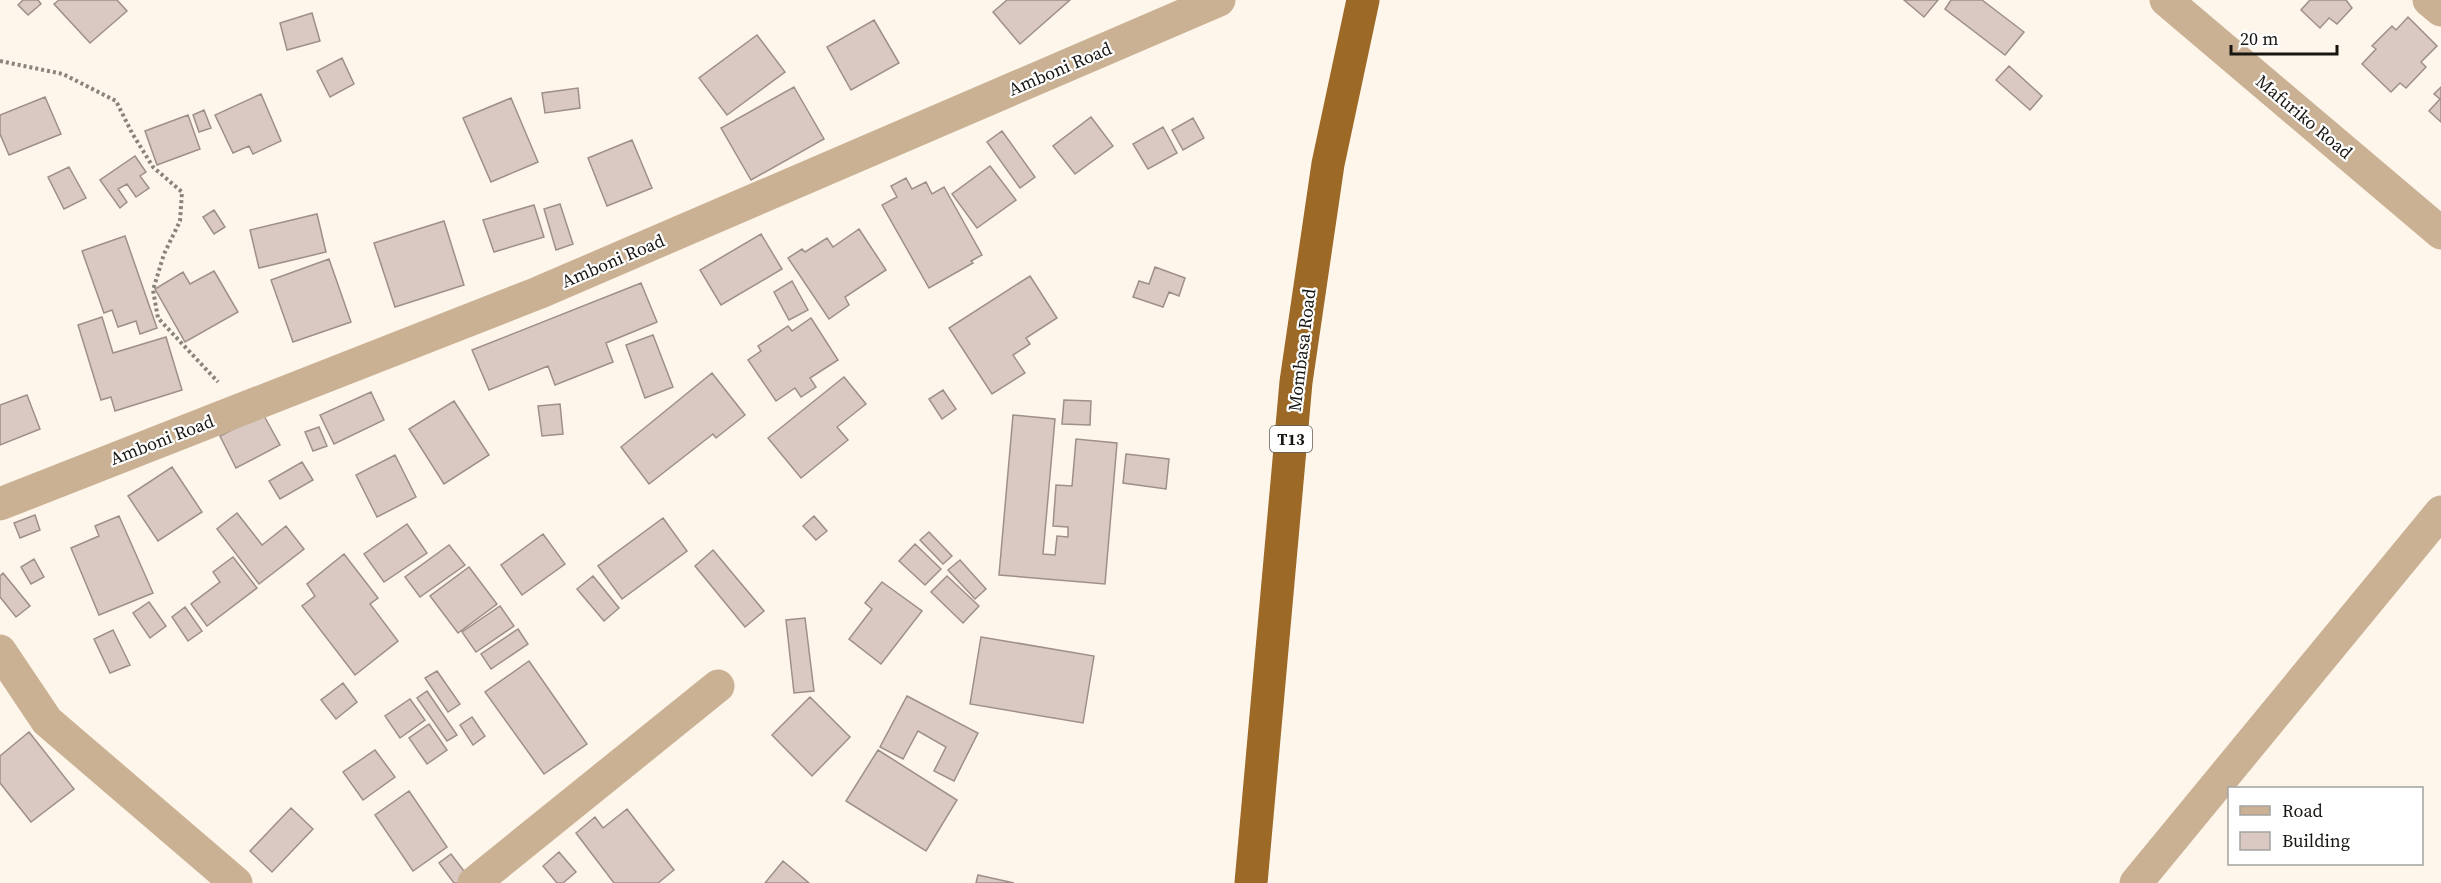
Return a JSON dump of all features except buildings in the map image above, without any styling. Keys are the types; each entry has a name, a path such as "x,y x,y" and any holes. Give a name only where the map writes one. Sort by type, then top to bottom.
{"highway":[{"name":"Mombasa Road","path":"1251,883 1296,382 1328,164 1363,0"}],"street":[{"name":"Amboni Road","path":"0,504 538,293 1219,0"},
{"name":"Mafuriko Road","path":"2166,0 2441,233"},
{"path":"2429,0 2441,10"},
{"path":"2136,883 2441,512"},
{"path":"0,651 47,721 236,883"},
{"path":"474,883 718,686"}],"path":[{"path":"0,60 63,74 116,101 153,167 182,192 180,221 164,254 153,290 158,318 243,408"}]}
